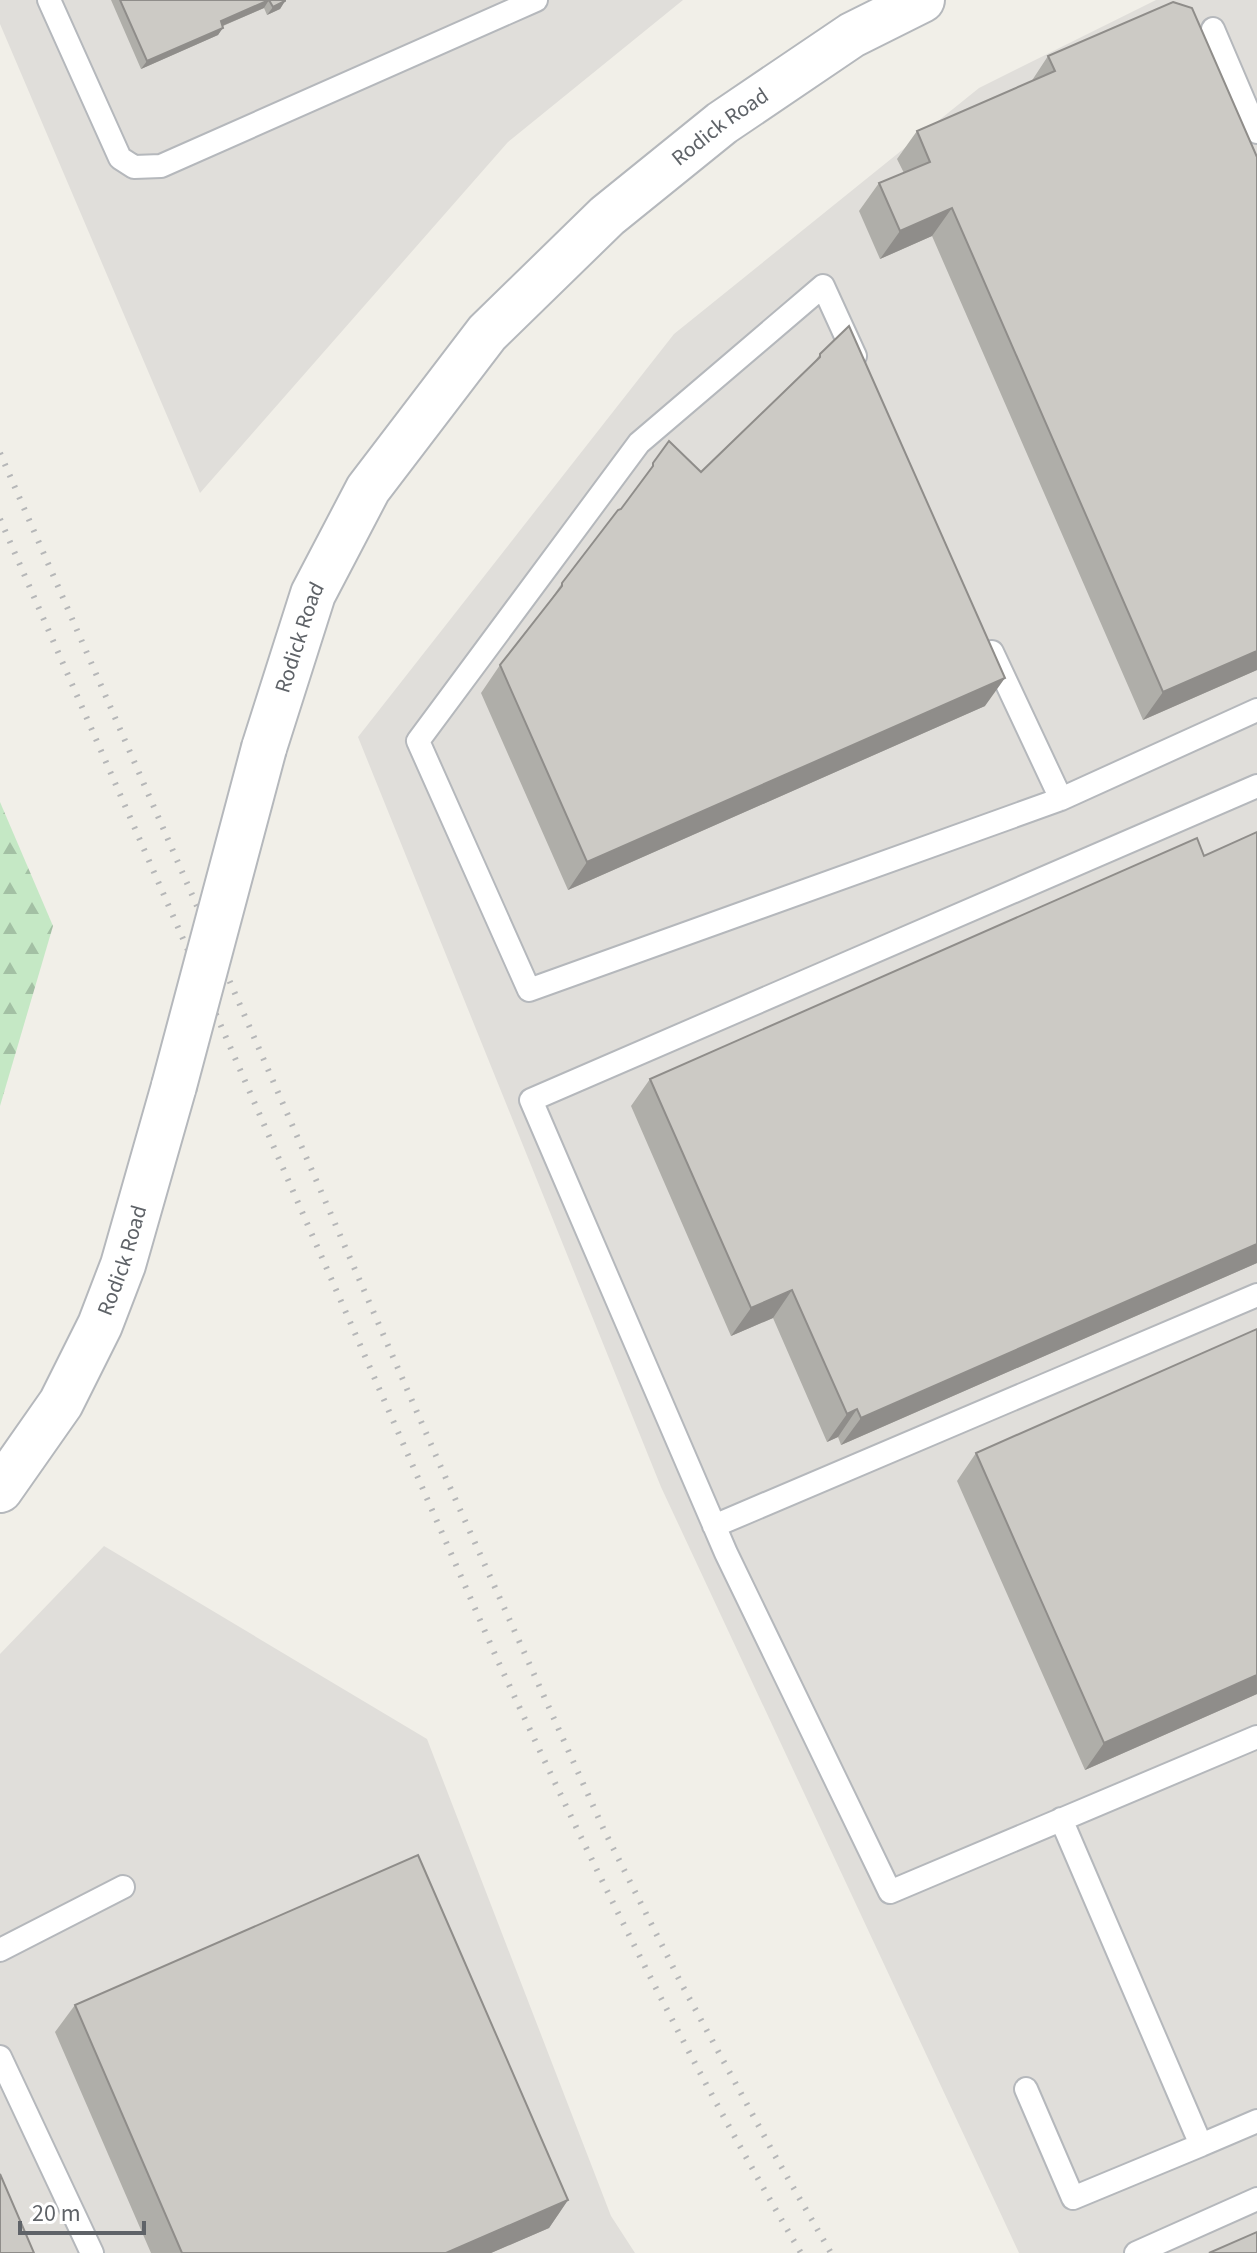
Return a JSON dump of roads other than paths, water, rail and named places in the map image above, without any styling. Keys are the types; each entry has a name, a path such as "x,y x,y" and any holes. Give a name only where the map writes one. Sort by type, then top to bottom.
{"street":[{"name":"Rodick Road","path":"0,1490 61,1403 100,1325 123,1265 264,748 313,594 368,489 487,333 607,216 722,123 852,35 922,0"}],"lane":[{"path":"49,0 120,158 134,167 161,166 536,0"},
{"path":"1213,29 1257,132"},
{"path":"863,372 823,286 639,443 418,741 529,990 1061,799 1257,710"},
{"path":"981,628 1061,799"},
{"path":"1257,786 531,1100 714,1526 890,1892 1257,1737"},
{"path":"714,1526 1257,1295"},
{"path":"1061,1819 1201,2145"},
{"path":"0,1950 123,1887"},
{"path":"0,2057 92,2253"},
{"path":"1026,2089 1073,2198 1257,2121"},
{"path":"1136,2253 1257,2199"}],"railway":[{"path":"0,453 440,1465 604,1830 681,1983 831,2253"},
{"path":"0,519 497,1659 642,1960 719,2107 801,2253"}]}
